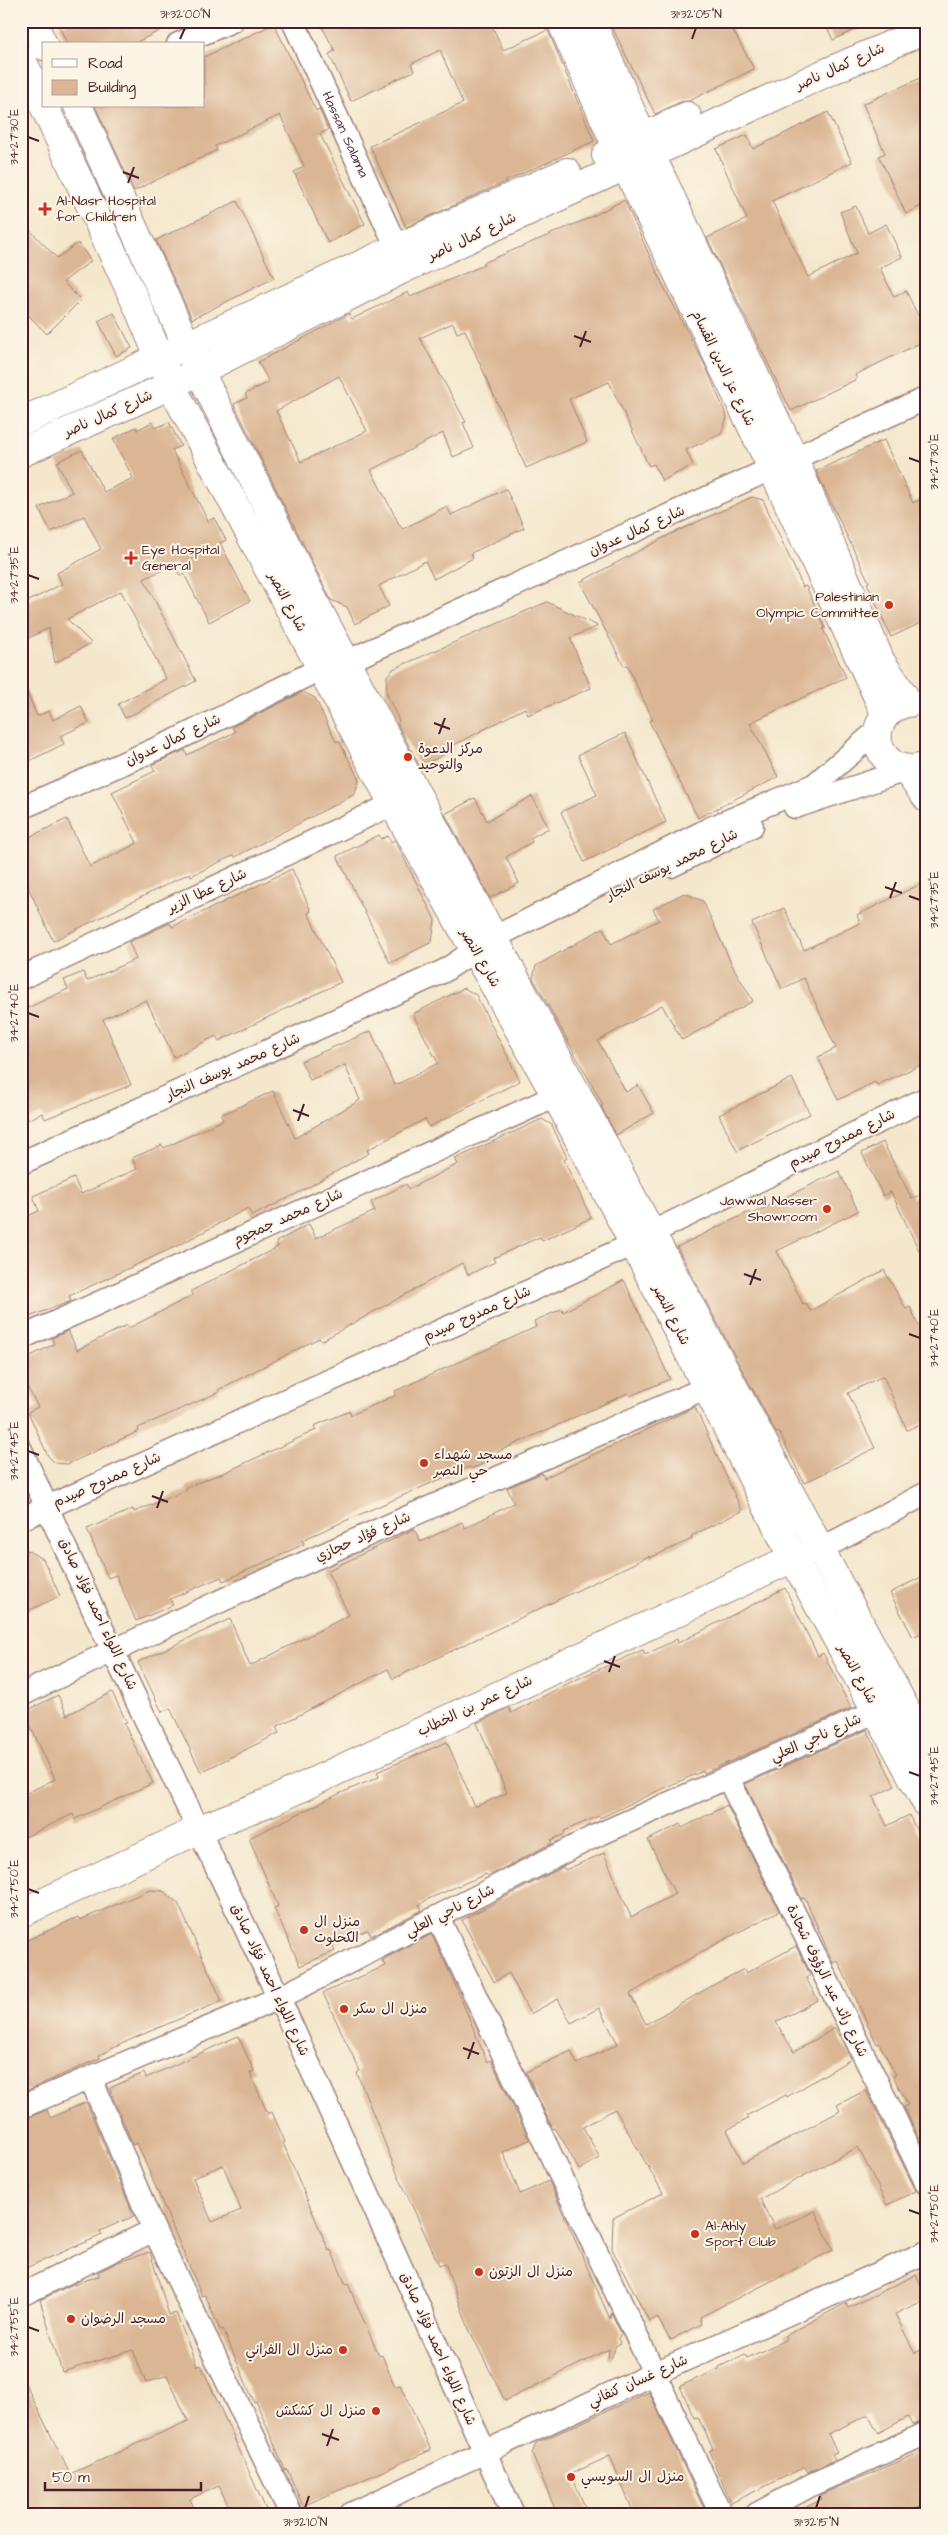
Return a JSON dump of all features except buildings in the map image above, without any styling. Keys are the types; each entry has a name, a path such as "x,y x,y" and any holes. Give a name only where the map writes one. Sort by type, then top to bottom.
{"main road":[{"path":"32,21 42,42"},
{"name":"شارع عز الدين القسام","path":"561,21 621,158 784,464 908,711 878,741 887,760 896,767 916,768 927,798"},
{"name":"شارع عز الدين القسام","path":"591,21 784,464"},
{"name":"شارع كمال ناصر","path":"21,453 171,385 646,145 900,21"},
{"name":"شارع كمال ناصر","path":"646,145 927,29"},
{"name":"شارع النصر","path":"21,58 42,102"},
{"name":"شارع النصر","path":"45,108 171,385 334,665 643,1238 821,1549 927,1749"},
{"name":"شارع النصر","path":"79,108 334,665 393,804 488,950 556,1096 643,1238 708,1387 793,1558 927,1804"},
{"name":"شارع كمال ناصر","path":"21,422 397,248 621,158"},
{"name":"شارع عمر بن الخطاب","path":"21,1913 200,1829 272,1802 793,1558"}],"street":[{"path":"183,42 232,21"},
{"name":"Hassan Salama","path":"293,21 397,248"},
{"name":"شارع كمال عدوان","path":"21,808 174,741 334,665 927,398"},
{"name":"شارع محمد يوسف النجار","path":"488,950 711,828 814,785 908,711"},
{"name":"شارع محمد يوسف النجار","path":"21,1163 606,897 787,810 916,768"},
{"name":"شارع عطا الزير","path":"21,978 393,804"},
{"name":"شارع محمد جمجوم","path":"21,1338 556,1096"},
{"name":"شارع ممدوح صيدم","path":"21,1519 643,1238 927,1098"},
{"name":"شارع فؤاد حجازي","path":"21,1695 113,1650 399,1520 708,1387"},
{"name":"شارع اللواء احمد فؤاد صادق","path":"21,1450 113,1650 279,1998 513,2514"},
{"name":"شارع عمر بن الخطاب","path":"793,1558 821,1549 927,1493"},
{"name":"شارع ناجي العلي","path":"21,2107 279,1998 591,1838 878,1711"},
{"name":"شارع رائد عبد الرؤوف شحادة","path":"728,1778 927,2184"},
{"path":"438,1917 721,2514"},
{"path":"90,2079 154,2230 290,2514"},
{"path":"21,2295 154,2230"},
{"name":"شارع غسان كنفاني","path":"351,2514 653,2374 927,2252"},
{"path":"757,2514 814,2484 927,2433"}],"place":[{"name":"Al-Nasr Hospital for Children","path":"45,209"},
{"name":"Eye Hospital General","path":"131,558"},
{"name":"Palestinian Olympic Committee","path":"889,605"},
{"name":"مركز الدعوة والتوحيد","path":"408,757"},
{"name":"Jawwal Nasser Showroom","path":"827,1209"},
{"name":"مسجد شهداء حي النصر","path":"424,1463"},
{"name":"منزل ال الكحلوت","path":"304,1930"},
{"name":"منزل ال سكر","path":"344,2009"},
{"name":"Al-Ahly Sport Club","path":"695,2234"},
{"name":"منزل ال الزتون","path":"479,2272"},
{"name":"مسجد الرضوان","path":"71,2319"},
{"name":"منزل ال الفراني","path":"343,2350"},
{"name":"منزل ال كشكش","path":"376,2411"},
{"name":"منزل ال السويسي","path":"571,2477"}]}
